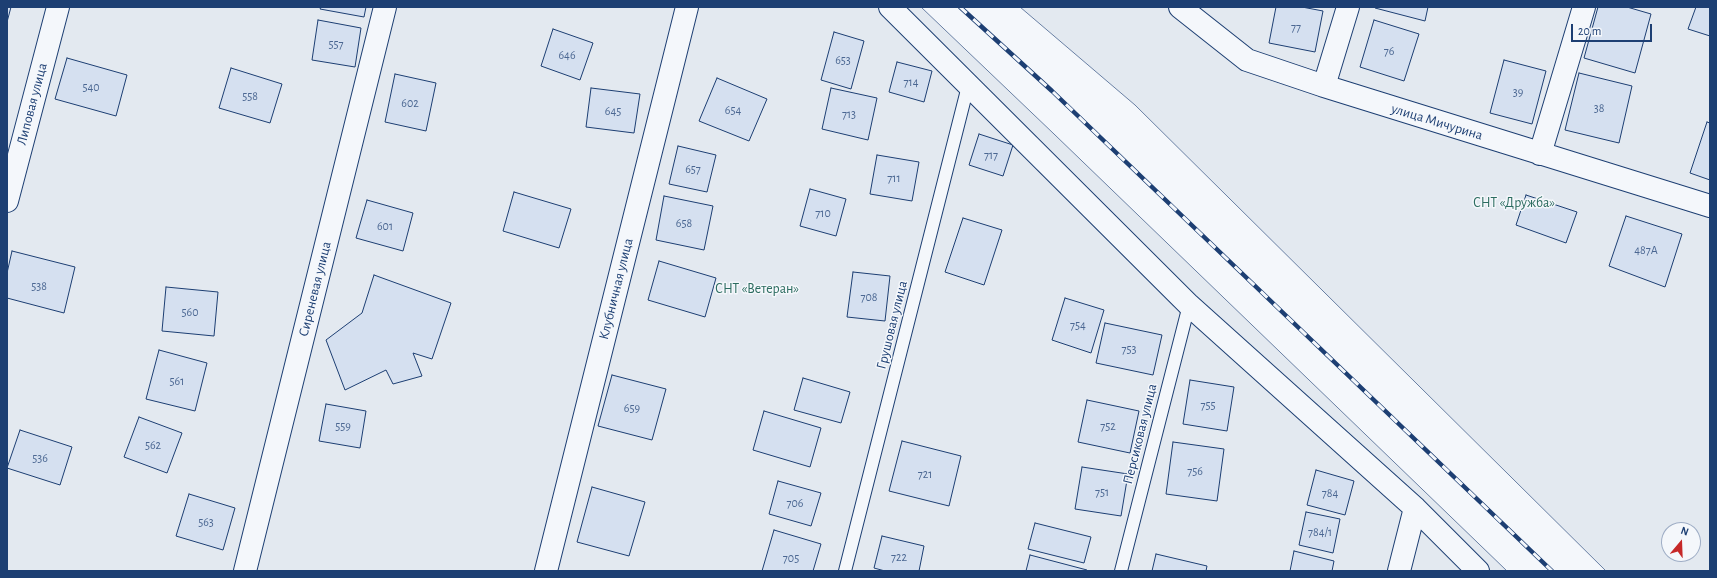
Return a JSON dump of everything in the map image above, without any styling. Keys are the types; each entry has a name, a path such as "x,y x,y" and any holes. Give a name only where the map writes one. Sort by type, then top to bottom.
{"street":[{"name":"Липовая улица","path":"7,201 58,7"},
{"name":"Сиреневая улица","path":"245,571 385,7"},
{"name":"Клубничная улица","path":"546,571 687,7"},
{"path":"890,7 1189,305 1415,508 1478,571"},
{"name":"улица Мичурина","path":"1180,7 1247,60 1324,86 1710,206"},
{"path":"1324,86 1348,7"},
{"path":"1540,154 1584,7"},
{"path":"1399,571 1415,508"}],"lane":[{"name":"Грушовая улица","path":"845,571 968,86"},
{"name":"Персиковая улица","path":"1121,571 1189,305"}],"green space":[{"name":"СНТ «Ветеран»","path":"7,7 921,7 1507,571 7,571"},
{"name":"СНТ «Дружба»","path":"1020,7 1710,7 1710,571 1606,571 1135,105"}],"building":[{"path":"7,7 11,7 7,22"},
{"path":"321,7 366,7 364,17 320,9"},
{"path":"1276,7 1302,7 1323,11 1315,52 1269,43"},
{"path":"1428,7 1425,21 1375,8"},
{"path":"1598,7 1627,7 1651,14 1635,73 1584,58"},
{"path":"1696,7 1710,7 1710,36 1688,29"},
{"path":"318,20 361,28 355,67 312,60"},
{"path":"1374,20 1419,34 1404,81 1360,67"},
{"path":"553,29 593,43 580,80 541,66"},
{"path":"834,32 864,41 851,89 821,80"},
{"path":"67,58 127,75 116,116 55,99"},
{"path":"1504,60 1546,71 1532,124 1490,113"},
{"path":"897,62 932,71 924,102 889,92"},
{"path":"231,68 282,84 270,123 219,108"},
{"path":"1579,73 1632,86 1619,143 1565,130"},
{"path":"395,74 436,83 426,131 385,122"},
{"path":"717,78 767,99 749,141 699,121"},
{"path":"591,88 640,94 634,133 586,127"},
{"path":"831,88 877,98 868,140 822,129"},
{"path":"1707,122 1710,123 1710,180 1690,173"},
{"path":"979,134 1013,145 1003,176 969,165"},
{"path":"678,146 716,155 707,192 669,184"},
{"path":"877,155 919,162 912,201 870,194"},
{"path":"810,189 846,199 836,236 800,226"},
{"path":"514,192 571,209 559,248 503,231"},
{"path":"1526,195 1577,212 1566,243 1516,225"},
{"path":"664,196 713,206 704,250 656,240"},
{"path":"367,200 413,213 403,251 356,238"},
{"path":"1626,216 1682,234 1665,287 1609,266"},
{"path":"963,218 1002,230 984,285 945,272"},
{"path":"12,251 75,267 64,313 7,298 7,273"},
{"path":"659,261 716,278 705,317 648,300"},
{"path":"853,272 890,276 885,321 847,317"},
{"path":"374,275 451,303 432,359 413,353 422,376 393,384 386,370 345,390 326,340 362,313"},
{"path":"166,287 218,292 214,336 162,331"},
{"path":"1065,298 1104,310 1091,353 1052,340"},
{"path":"1105,323 1162,335 1153,375 1096,363"},
{"path":"159,350 207,363 195,411 146,399"},
{"path":"612,375 666,389 652,440 598,426"},
{"path":"803,378 850,392 841,423 794,410"},
{"path":"1190,380 1234,387 1227,431 1183,424"},
{"path":"1087,400 1139,411 1130,453 1078,442"},
{"path":"326,404 366,411 360,448 319,441"},
{"path":"764,411 821,428 810,467 753,450"},
{"path":"139,417 182,433 167,473 124,457"},
{"path":"20,430 72,447 60,485 7,468"},
{"path":"902,441 961,456 949,506 889,491"},
{"path":"1173,442 1224,449 1217,501 1166,494"},
{"path":"1082,467 1128,474 1121,516 1075,509"},
{"path":"1316,470 1354,481 1345,515 1307,505"},
{"path":"778,481 821,493 811,526 769,514"},
{"path":"592,487 645,502 629,556 577,542"},
{"path":"189,494 235,508 223,550 176,536"},
{"path":"1306,512 1340,519 1333,553 1299,545"},
{"path":"1035,523 1091,537 1084,563 1028,549"},
{"path":"774,530 821,544 813,571 762,571"},
{"path":"882,536 924,546 919,571 885,571 874,568"},
{"path":"1294,551 1334,561 1332,571 1290,571"},
{"path":"1156,554 1207,566 1206,571 1152,571"},
{"path":"1030,555 1087,570 1026,571"}],"railway":[{"path":"960,7 1052,91 1552,571"}]}
